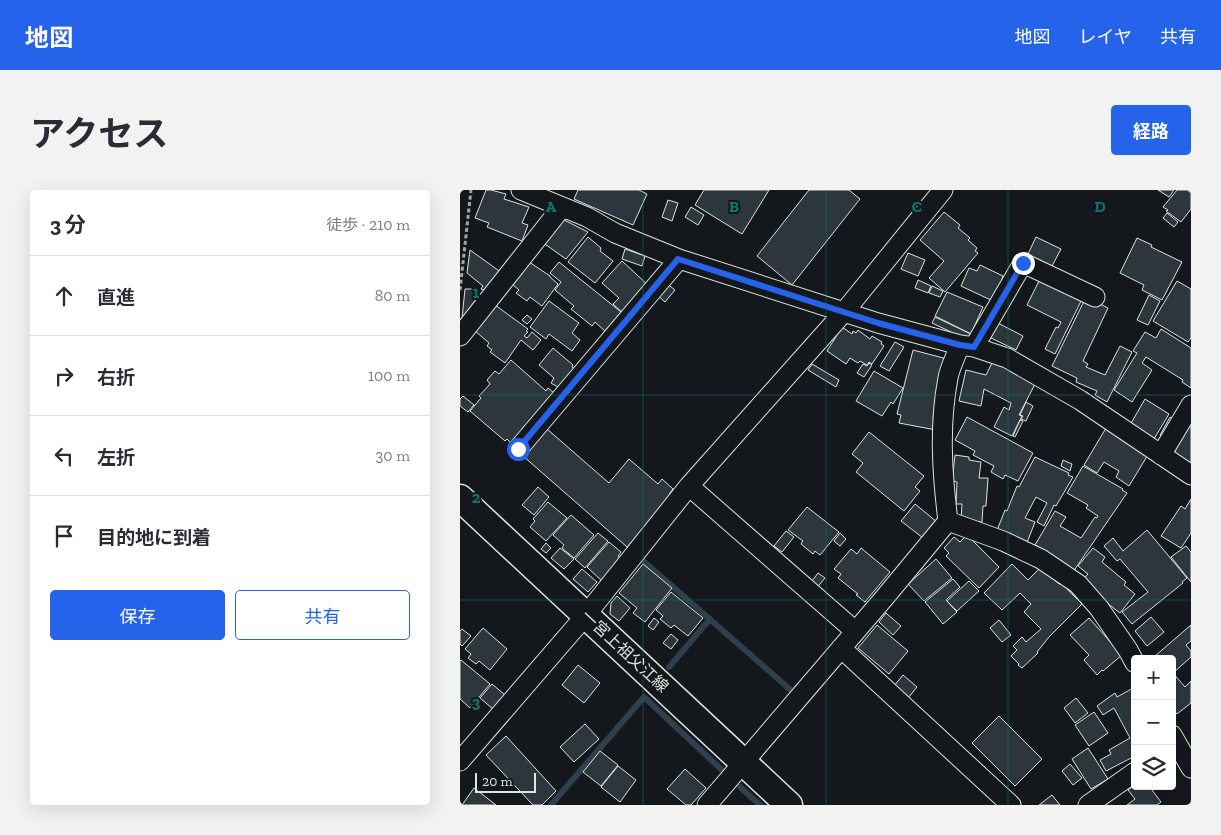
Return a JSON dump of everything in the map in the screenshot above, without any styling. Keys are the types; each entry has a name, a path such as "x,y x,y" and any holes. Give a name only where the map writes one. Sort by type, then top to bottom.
{"main road":[{"name":"一宮上祖父江線","path":"460,498 789,805"}],"street":[{"path":"521,190 587,217 615,233 678,259 878,323 1007,358 1072,395 1191,475"},
{"path":"460,761 586,615 689,486 844,312 943,190"},
{"path":"460,336 562,207"},
{"path":"518,449 678,259"},
{"path":"707,805 948,521 944,491 942,422 948,376 1023,263 1095,297"},
{"path":"1161,455 1191,405"},
{"path":"689,486 855,631"},
{"path":"948,521 1004,541 1041,559 1078,584 1099,608 1131,656"},
{"path":"842,648 1011,805"},
{"path":"1176,744 1191,768"},
{"path":"1088,805 1131,775"}],"path":[{"path":"460,290 471,190"}],"building":[{"path":"486,190 506,194 504,199 529,207 522,223 528,225 522,241 487,227 489,223 475,218"},
{"path":"578,190 639,190 647,194 633,225 574,199"},
{"path":"704,190 769,190 742,234 695,205"},
{"path":"809,190 849,190 860,199 792,285 757,256"},
{"path":"1158,190 1174,190 1169,197"},
{"path":"1177,190 1187,190 1191,193 1191,209 1181,222 1163,207"},
{"path":"668,200 678,203 672,221 662,217"},
{"path":"691,207 704,215 698,225 685,217"},
{"path":"944,212 960,225 958,228 970,238 968,240 977,248 975,251 978,253 945,292 929,278 944,261 920,240"},
{"path":"1167,213 1178,222 1174,227 1163,218"},
{"path":"560,218 588,232 566,259 542,242"},
{"path":"588,237 601,248 600,251 613,261 595,283 568,262"},
{"path":"1036,237 1061,249 1052,266 1028,254"},
{"path":"1137,238 1182,262 1162,300 1142,290 1144,285 1120,273"},
{"path":"625,249 645,256 642,266 622,259"},
{"path":"470,250 502,273 489,292 481,289 483,286 467,273"},
{"path":"908,253 925,260 918,276 901,269"},
{"path":"622,261 649,286 623,313 613,304 619,298 602,283"},
{"path":"529,262 550,276 558,284 542,306 530,297 527,301 516,293 519,290 512,284"},
{"path":"559,262 621,312 605,331 595,322 592,326 571,309 574,306 555,290 561,282 550,273"},
{"path":"980,265 1003,276 1001,282 1003,284 995,302 961,286 969,268 977,271"},
{"path":"1041,277 1083,297 1055,354 1045,349 1056,327 1058,328 1061,322 1027,305"},
{"path":"918,280 931,286 928,293 915,288"},
{"path":"1177,281 1191,289 1191,338 1188,342 1153,321"},
{"path":"666,283 675,290 665,302 656,294"},
{"path":"932,286 943,291 940,297 929,293"},
{"path":"465,289 477,289 475,310 461,328"},
{"path":"947,292 983,307 971,334 935,316"},
{"path":"1149,295 1160,301 1148,325 1137,320"},
{"path":"1086,297 1108,308 1083,361 1088,364 1086,367 1105,375 1120,346 1132,352 1107,402 1095,395 1097,391 1076,382 1077,378 1052,366"},
{"path":"549,301 579,323 572,333 580,340 572,351 549,334 546,339 530,327"},
{"path":"495,305 528,329 524,336 527,338 532,332 541,340 533,350 521,340 505,363 490,352 492,350 487,346 489,343 474,330"},
{"path":"527,315 532,319 527,324 522,320"},
{"path":"935,317 971,334 968,340 932,323"},
{"path":"996,322 1023,336 1016,350 989,337"},
{"path":"842,327 852,334 853,331 856,333 858,330 870,339 872,336 882,342 881,344 884,346 872,364 869,362 867,365 860,361 858,363 850,358 846,364 827,351"},
{"path":"1161,329 1191,348 1191,388 1182,382 1183,380 1146,357 1142,363 1152,370 1132,402 1114,390 1137,353 1133,351 1145,332 1156,338"},
{"path":"895,342 904,347 889,371 880,366"},
{"path":"553,348 573,365 572,367 575,369 561,389 551,383 554,378 539,365"},
{"path":"913,350 947,359 933,417 938,418 936,430 899,423 901,415 897,414"},
{"path":"511,360 546,391 548,388 554,393 511,443 507,439 505,441 470,411 481,398 479,396 490,384 487,380 495,371 499,374"},
{"path":"993,361 1035,384 1019,415 1022,416 1012,436 994,427 1004,407 1009,410 1011,403 984,389 981,406 959,401 966,370 986,375"},
{"path":"869,363 872,365 864,377 857,373 863,364 867,366"},
{"path":"812,364 839,380 836,387 808,370"},
{"path":"874,371 903,388 893,404 891,402 882,416 856,401"},
{"path":"463,396 474,405 468,412 460,406 460,399"},
{"path":"1145,399 1169,414 1154,439 1130,425"},
{"path":"1026,402 1033,406 1026,421 1021,419 1023,416 1020,415"},
{"path":"967,417 1033,453 1018,481 1005,475 1003,479 991,472 994,466 973,455 975,451 955,440"},
{"path":"1170,417 1175,420 1165,438 1160,435"},
{"path":"1020,420 1023,421 1015,437 1013,436"},
{"path":"1191,420 1191,464 1173,455"},
{"path":"1106,428 1149,453 1129,486 1116,477 1119,471 1104,462 1097,473 1084,465"},
{"path":"547,429 609,483 629,459 658,484 662,479 673,489 669,494 672,496 627,547 523,456"},
{"path":"869,432 924,476 915,487 920,491 904,511 856,472 863,463 852,454"},
{"path":"955,455 969,457 969,460 981,462 979,478 988,478 986,506 983,506 982,522 961,520 962,504 956,504 957,482 952,481"},
{"path":"1035,457 1069,473 1068,475 1073,477 1056,506 1054,505 1044,526 1037,522 1047,503 1036,497 1025,518 1035,522 1026,545 996,533 1017,486 1019,487"},
{"path":"1063,460 1072,464 1070,471 1061,466"},
{"path":"1083,466 1127,493 1073,572 1035,545 1055,511 1066,517 1060,526 1081,538 1095,517 1097,518 1098,516 1086,508 1088,505 1067,493"},
{"path":"538,487 549,497 534,515 522,505"},
{"path":"1191,499 1191,533 1181,548 1161,536 1181,506 1185,509"},
{"path":"548,502 567,518 546,541 530,527 535,521 533,519"},
{"path":"915,504 937,522 923,538 901,521"},
{"path":"807,507 839,532 820,555 815,551 813,554 801,544 803,541 788,530"},
{"path":"571,515 594,535 574,558 562,548 564,545 553,535"},
{"path":"1147,530 1187,578 1132,624 1122,612 1148,592 1120,559 1117,561 1104,546 1113,538 1123,551"},
{"path":"786,531 794,537 782,552 774,546"},
{"path":"598,533 608,541 585,568 575,559"},
{"path":"840,533 846,539 840,546 834,541"},
{"path":"967,535 999,567 979,588 946,556 949,553 944,548 954,537 960,542"},
{"path":"609,542 621,552 618,556 621,559 602,581 587,567"},
{"path":"546,543 551,548 546,553 541,549"},
{"path":"1186,546 1191,552 1191,582 1171,557"},
{"path":"560,548 574,559 564,569 551,558"},
{"path":"861,548 890,572 865,602 838,578 841,574 834,569 851,549 857,554"},
{"path":"1093,548 1105,557 1102,562 1126,582 1124,585 1135,594 1120,613 1082,581 1088,574 1078,566"},
{"path":"936,559 952,578 924,601 908,584"},
{"path":"643,564 672,588 645,622 633,613 637,608 619,593"},
{"path":"1012,564 1028,580 1041,567 1059,584 1061,583 1082,604 1049,637 1038,653 1022,668 1011,656 1017,650 1013,646 1022,637 1026,642 1041,629 1024,612 1031,604 1020,593 1002,610 984,593"},
{"path":"582,569 597,582 588,592 573,579"},
{"path":"818,573 825,578 815,590 809,585"},
{"path":"953,579 960,587 946,600 957,612 943,624 925,602"},
{"path":"969,581 979,591 957,611 947,601"},
{"path":"671,592 703,618 688,636 674,625 671,628 660,619 663,616 656,610"},
{"path":"617,596 630,608 619,621 610,614 611,603"},
{"path":"886,613 901,626 893,635 879,622"},
{"path":"1151,617 1164,632 1147,646 1135,631"},
{"path":"654,618 659,622 653,630 648,626"},
{"path":"1089,618 1122,655 1097,675 1084,660 1089,655 1070,635"},
{"path":"999,620 1011,635 1002,642 990,628"},
{"path":"877,625 908,651 889,674 858,648"},
{"path":"1191,625 1191,641 1186,645 1191,651 1191,657 1176,670 1176,655 1156,655"},
{"path":"483,628 507,649 490,670 479,661 476,664 468,658 471,654 465,649"},
{"path":"462,629 471,636 462,646 460,644 460,631"},
{"path":"671,634 678,640 671,649 663,643"},
{"path":"461,660 490,684 470,708 460,699"},
{"path":"578,665 600,683 584,703 562,685"},
{"path":"903,675 917,687 908,698 894,686"},
{"path":"1176,676 1185,687 1191,681 1191,703 1177,714"},
{"path":"492,684 505,695 493,709 480,698"},
{"path":"1131,689 1131,758 1106,771 1100,760 1111,754 1109,750 1130,738 1114,708 1103,715 1097,706 1115,693 1117,697"},
{"path":"1076,698 1088,713 1075,723 1064,708"},
{"path":"1094,712 1108,733 1089,746 1075,725"},
{"path":"999,716 1042,759 1015,786 972,743"},
{"path":"585,724 599,739 574,762 560,747"},
{"path":"506,736 556,791 542,805 533,805 486,755"},
{"path":"1088,748 1108,779 1091,789 1072,759"},
{"path":"600,751 618,765 601,786 583,772"},
{"path":"1070,764 1082,778 1073,785 1062,771"},
{"path":"618,766 636,780 620,802 601,787"},
{"path":"685,769 706,788 691,805 686,805 667,789"},
{"path":"474,788 496,805 462,805"},
{"path":"1131,788 1131,790 1152,790 1161,802 1157,805 1127,805 1135,799 1128,790"},
{"path":"1052,795 1060,805 1039,805"}],"waterway":[{"path":"641,559 793,692 798,686"},
{"path":"669,667 710,619"},
{"path":"551,805 644,697 722,770"},
{"path":"740,787 760,805"}],"route":[{"path":"518,449 678,259 878,323 974,347 1023,263"}]}
